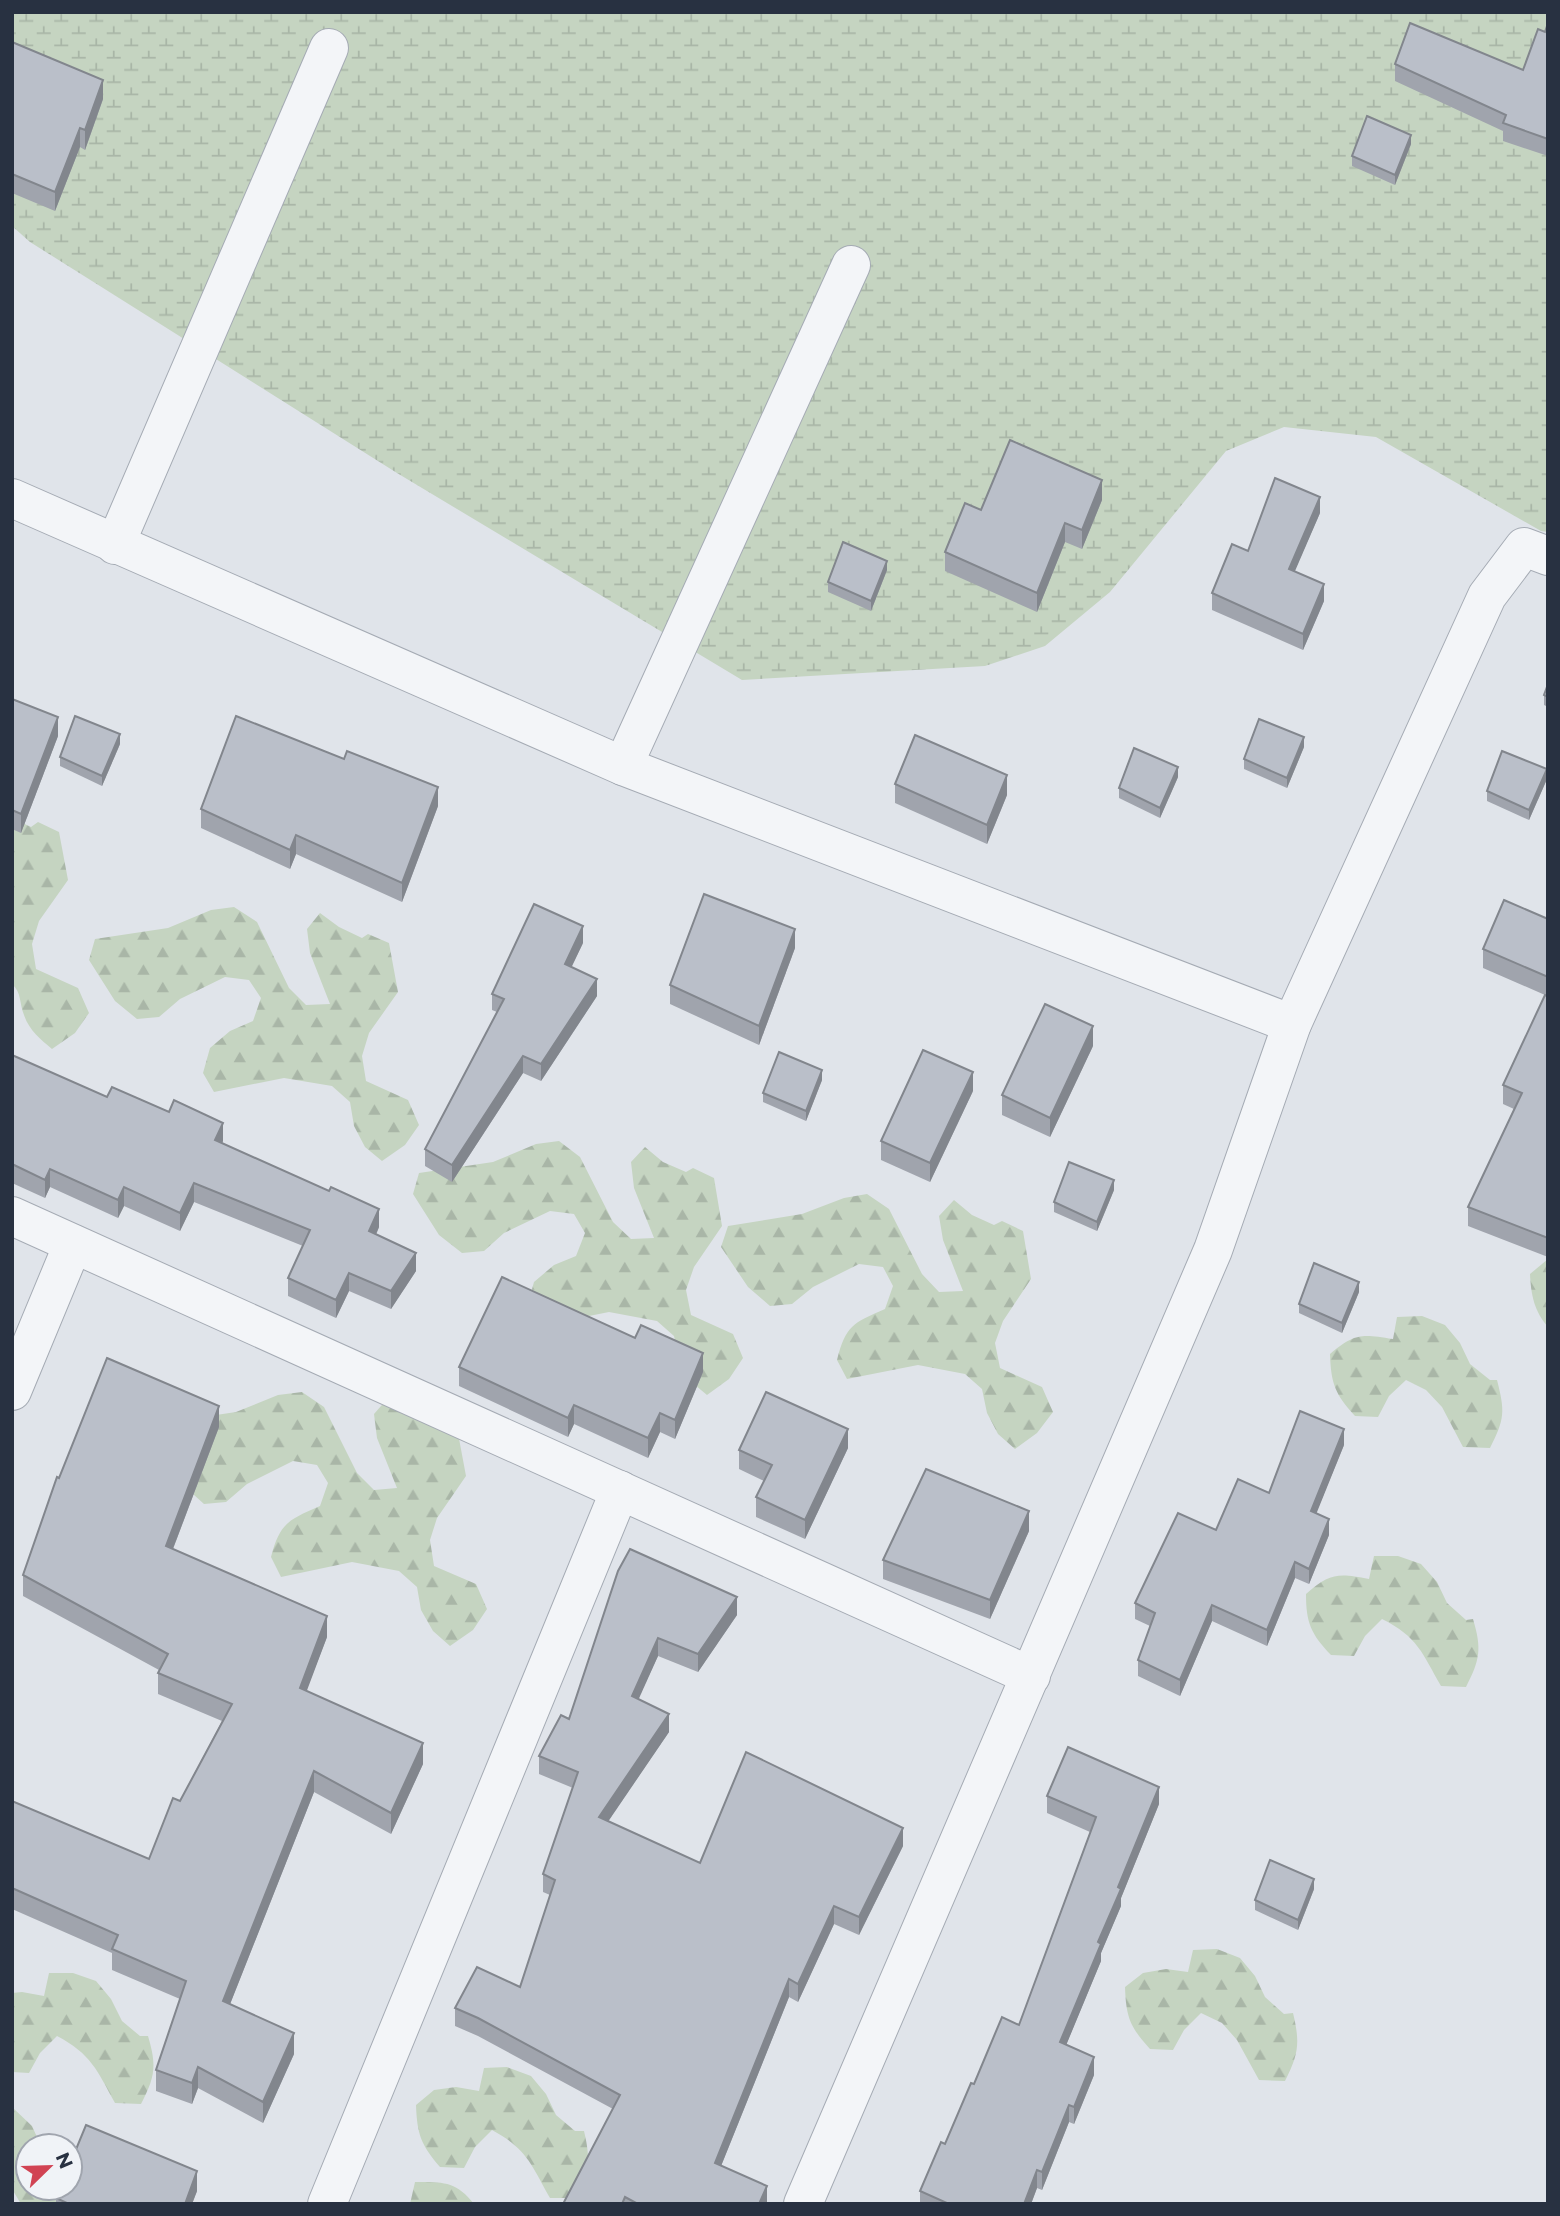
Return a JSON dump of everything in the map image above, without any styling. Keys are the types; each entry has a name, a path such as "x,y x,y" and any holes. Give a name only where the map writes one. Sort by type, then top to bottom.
{"street":[{"path":"116,545 329,48"},
{"path":"623,766 851,265"},
{"path":"12,498 623,766 1292,1024"},
{"path":"803,2204 1213,1250 1292,1024 1488,596 1524,547 1548,556"},
{"path":"12,1216 1031,1676"},
{"path":"12,1391 74,1244"},
{"path":"327,2204 620,1490"}],"green space":[{"path":"12,12 1548,12 1548,532 1541,531 1376,437 1284,427 1226,451 1110,592 1045,646 985,666 742,680 397,473 30,242 12,226"},
{"path":"12,818 31,827 38,822 59,832 68,880 39,921 32,944 36,969 78,988 89,1013 75,1033 52,1049 29,1025 12,984"},
{"path":"234,907 257,922 289,988 306,1005 330,1004 310,953 307,929 320,913 339,927 362,938 368,934 389,943 398,992 369,1033 362,1056 366,1081 408,1100 419,1125 405,1145 382,1161 365,1147 354,1126 350,1102 332,1086 284,1078 214,1092 203,1073 210,1048 230,1031 253,1021 261,998 249,980 225,977 180,999 159,1017 137,1019 115,1001 89,960 95,939 168,928 211,910"},
{"path":"559,1141 580,1157 613,1222 631,1239 654,1238 634,1188 631,1162 645,1147 663,1162 686,1172 693,1168 714,1178 722,1226 694,1267 686,1290 691,1315 733,1334 743,1358 729,1379 707,1395 689,1380 679,1360 674,1336 657,1321 609,1312 539,1326 527,1307 534,1282 554,1265 576,1256 585,1233 574,1214 550,1211 504,1233 484,1251 462,1253 439,1235 413,1194 419,1173 493,1162 536,1144"},
{"path":"867,1194 889,1209 922,1274 939,1292 963,1291 943,1240 939,1216 954,1200 972,1215 994,1225 1002,1221 1023,1231 1031,1279 1003,1321 995,1343 1000,1368 1042,1387 1053,1412 1037,1433 1015,1449 998,1434 987,1413 982,1389 965,1374 918,1365 847,1379 837,1360 840,1348 852,1327 885,1309 893,1286 883,1267 859,1264 813,1287 792,1304 770,1306 748,1287 721,1247 728,1226 802,1214 844,1198"},
{"path":"1548,1259 1548,1327 1534,1302 1530,1274"},
{"path":"1422,1316 1445,1325 1460,1343 1470,1364 1490,1380 1497,1380 1502,1415 1499,1430 1490,1448 1463,1447 1442,1407 1426,1390 1406,1380 1389,1396 1378,1417 1355,1416 1339,1395 1333,1381 1330,1354 1346,1342 1359,1337 1393,1339 1397,1317"},
{"path":"302,1392 324,1407 357,1473 374,1490 397,1488 377,1438 374,1414 388,1398 457,1428 466,1476 437,1518 430,1540 434,1566 476,1584 487,1609 473,1630 450,1646 433,1631 421,1610 417,1587 399,1571 352,1562 281,1577 271,1557 278,1537 293,1519 320,1506 328,1483 317,1465 293,1461 247,1484 226,1502 204,1504 183,1485 163,1423 236,1412 278,1395"},
{"path":"1374,1556 1398,1556 1421,1564 1437,1582 1447,1603 1466,1620 1473,1619 1478,1638 1478,1654 1466,1687 1441,1686 1411,1639 1382,1619 1365,1636 1354,1656 1331,1655 1319,1641 1309,1621 1306,1594 1335,1576 1369,1579"},
{"path":"1217,1949 1240,1958 1255,1976 1265,1997 1284,2014 1293,2013 1297,2048 1285,2081 1259,2080 1237,2040 1222,2023 1201,2013 1184,2030 1173,2050 1150,2049 1134,2028 1128,2014 1125,1987 1143,1973 1166,1969 1188,1972 1193,1950"},
{"path":"49,1973 73,1973 96,1981 111,1999 122,2021 140,2036 148,2036 153,2055 153,2071 141,2104 115,2103 86,2056 57,2036 40,2053 29,2073 12,2072 12,1993 44,1996"},
{"path":"507,2067 531,2076 546,2094 556,2115 575,2131 584,2131 588,2165 576,2198 550,2198 521,2151 492,2130 475,2147 464,2168 440,2167 424,2145 419,2132 416,2105 434,2090 456,2087 479,2091 484,2068"},
{"path":"12,2107 35,2132 14,2132 14,2192"},
{"path":"415,2182 448,2184 461,2191 474,2204 410,2204"},
{"path":"20,2202 74,2204 21,2204"}],"building":[{"path":"1410,23 1523,70 1538,29 1545,32 1548,23 1548,139 1503,123 1506,115 1395,64"},
{"path":"12,42 103,80 85,130 80,128 55,192 12,174"},
{"path":"1367,116 1411,135 1395,175 1352,156"},
{"path":"1010,440 1102,480 1082,530 1065,523 1037,593 945,552 965,503 981,510"},
{"path":"1275,478 1320,497 1289,569 1324,584 1303,634 1212,593 1232,544 1248,551"},
{"path":"843,542 887,561 871,601 828,582"},
{"path":"12,699 58,717 21,814 12,810"},
{"path":"75,716 120,734 102,776 60,757"},
{"path":"236,716 344,759 347,751 438,787 402,883 296,835 290,850 201,809"},
{"path":"1259,719 1304,737 1287,778 1244,759"},
{"path":"915,735 1007,775 987,825 895,784"},
{"path":"1134,748 1178,767 1160,808 1119,788"},
{"path":"1502,751 1547,769 1529,810 1487,791"},
{"path":"704,894 795,929 759,1026 670,985"},
{"path":"1504,900 1548,919 1548,977 1483,949"},
{"path":"534,904 583,926 565,964 597,979 541,1064 523,1056 452,1165 425,1149 504,999 492,994"},
{"path":"1545,995 1548,996 1548,1238 1468,1207 1522,1093 1503,1085"},
{"path":"1045,1004 1093,1026 1050,1118 1002,1095"},
{"path":"923,1050 973,1072 930,1163 881,1141"},
{"path":"779,1052 822,1070 806,1111 763,1093"},
{"path":"12,1055 107,1097 112,1087 169,1112 174,1100 223,1123 215,1140 329,1191 331,1187 379,1209 369,1231 416,1253 391,1291 349,1273 336,1300 288,1278 310,1230 194,1183 180,1213 124,1187 118,1200 50,1169 45,1180 12,1164"},
{"path":"1069,1162 1114,1180 1097,1222 1054,1202"},
{"path":"1314,1263 1359,1282 1342,1323 1299,1304"},
{"path":"502,1277 635,1338 641,1325 703,1353 675,1420 660,1413 648,1438 574,1405 568,1418 459,1367"},
{"path":"107,1358 219,1406 166,1546 327,1616 300,1688 423,1743 391,1813 314,1771 223,2001 294,2033 263,2102 198,2067 192,2083 156,2070 186,1981 112,1949 118,1935 12,1888 12,1801 149,1859 173,1798 180,1801 232,1704 158,1673 168,1654 23,1575 57,1477 59,1478"},
{"path":"766,1392 848,1429 805,1520 756,1497 772,1465 739,1450"},
{"path":"1300,1411 1344,1429 1311,1511 1329,1519 1309,1569 1295,1562 1267,1630 1212,1605 1180,1680 1138,1660 1155,1613 1135,1603 1178,1513 1216,1530 1238,1479 1269,1493"},
{"path":"926,1469 1029,1511 990,1600 883,1560"},
{"path":"630,1549 737,1597 698,1654 658,1638 632,1696 669,1714 599,1817 700,1863 746,1752 903,1828 859,1917 834,1906 798,1984 789,1979 715,2163 767,2186 759,2204 638,2204 625,2197 622,2204 563,2204 620,2095 455,2008 477,1967 520,1987 555,1880 543,1874 578,1772 539,1756 561,1715 569,1719 618,1571"},
{"path":"1068,1747 1159,1787 1118,1887 1121,1889 1098,1942 1101,1944 1060,2042 1094,2057 1074,2107 1069,2105 1042,2172 1037,2170 1024,2204 949,2204 920,2191 941,2142 945,2144 971,2083 974,2084 1002,2017 1019,2025 1096,1817 1047,1796"},
{"path":"1270,1860 1314,1879 1298,1920 1255,1900"},
{"path":"86,2125 197,2171 185,2204 65,2202 84,2202 83,2132"}]}
